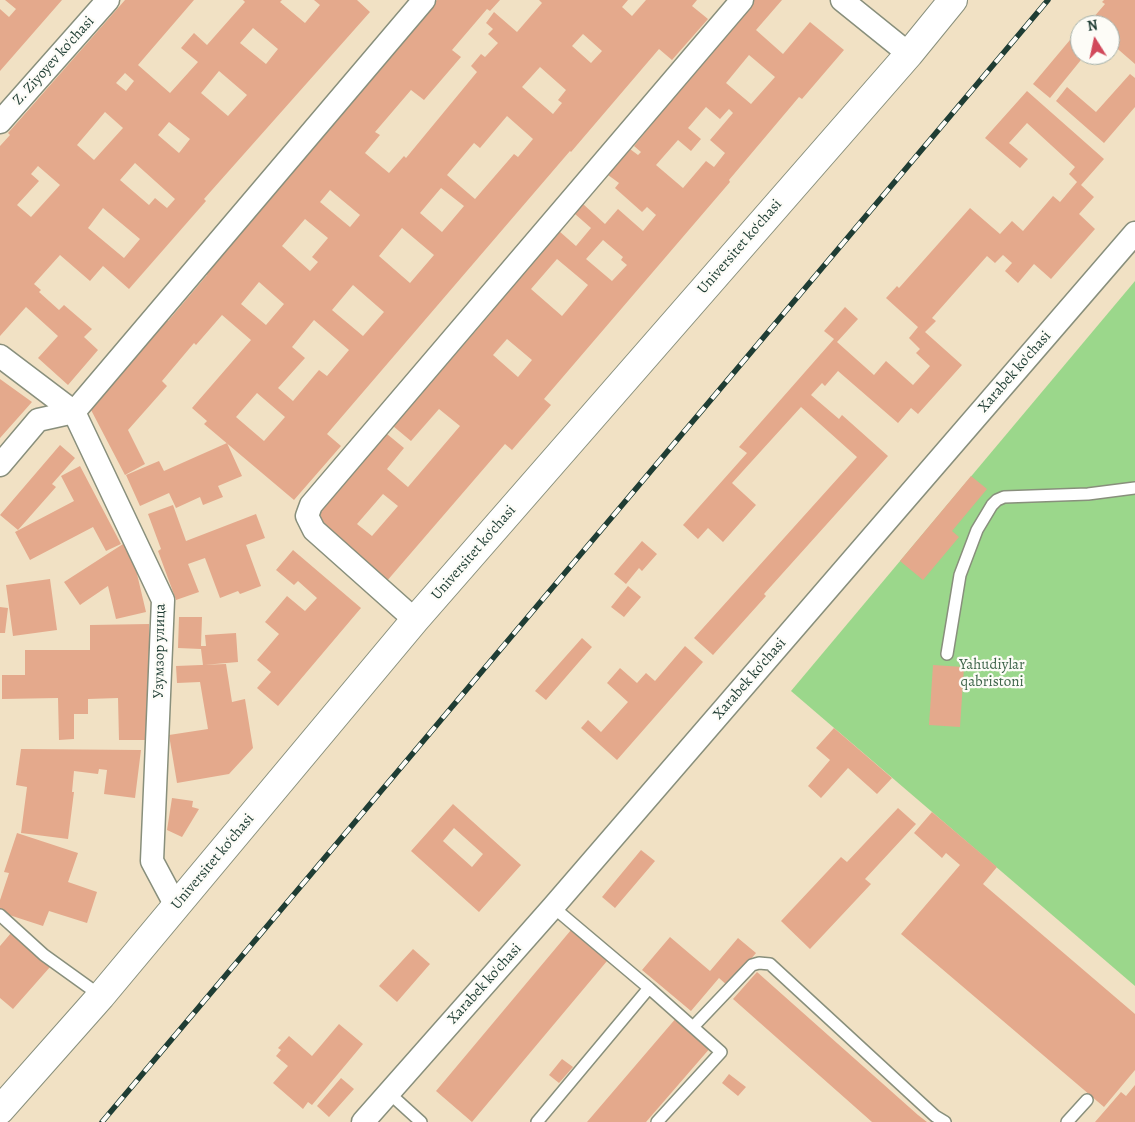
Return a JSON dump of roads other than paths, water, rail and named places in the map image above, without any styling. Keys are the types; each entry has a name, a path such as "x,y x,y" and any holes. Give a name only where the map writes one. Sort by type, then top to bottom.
{"main road":[{"name":"Universitet kо‘chasi","path":"0,1110 101,996 415,620 954,0"}],"street":[{"name":"Z. Ziyoyev ko'chasi","path":"0,122 108,0"},
{"path":"415,620 314,530 307,516 311,505 742,0"},
{"path":"842,0 909,54"},
{"path":"0,465 38,420 74,412 419,1"},
{"name":"Xarabek ko'chasi","path":"363,1122 553,907 1135,233"},
{"name":"Узумзор улица","path":"0,356 74,412 163,600 152,861 176,906"}],"lane":[{"path":"947,654 960,575 977,530 997,500 1004,497 1088,494 1135,488"},
{"path":"553,907 721,1052 657,1122"},
{"path":"0,916 44,955 101,996"},
{"path":"693,1027 752,965 759,963 770,964 935,1116 945,1122"},
{"path":"536,1122 649,988"},
{"path":"389,1093 421,1122"},
{"path":"1067,1122 1087,1100"}],"railway":[{"path":"102,1122 1048,0"}],"park label":[{"name":"Yahudiylar qabristoni","path":"992,674"}]}
